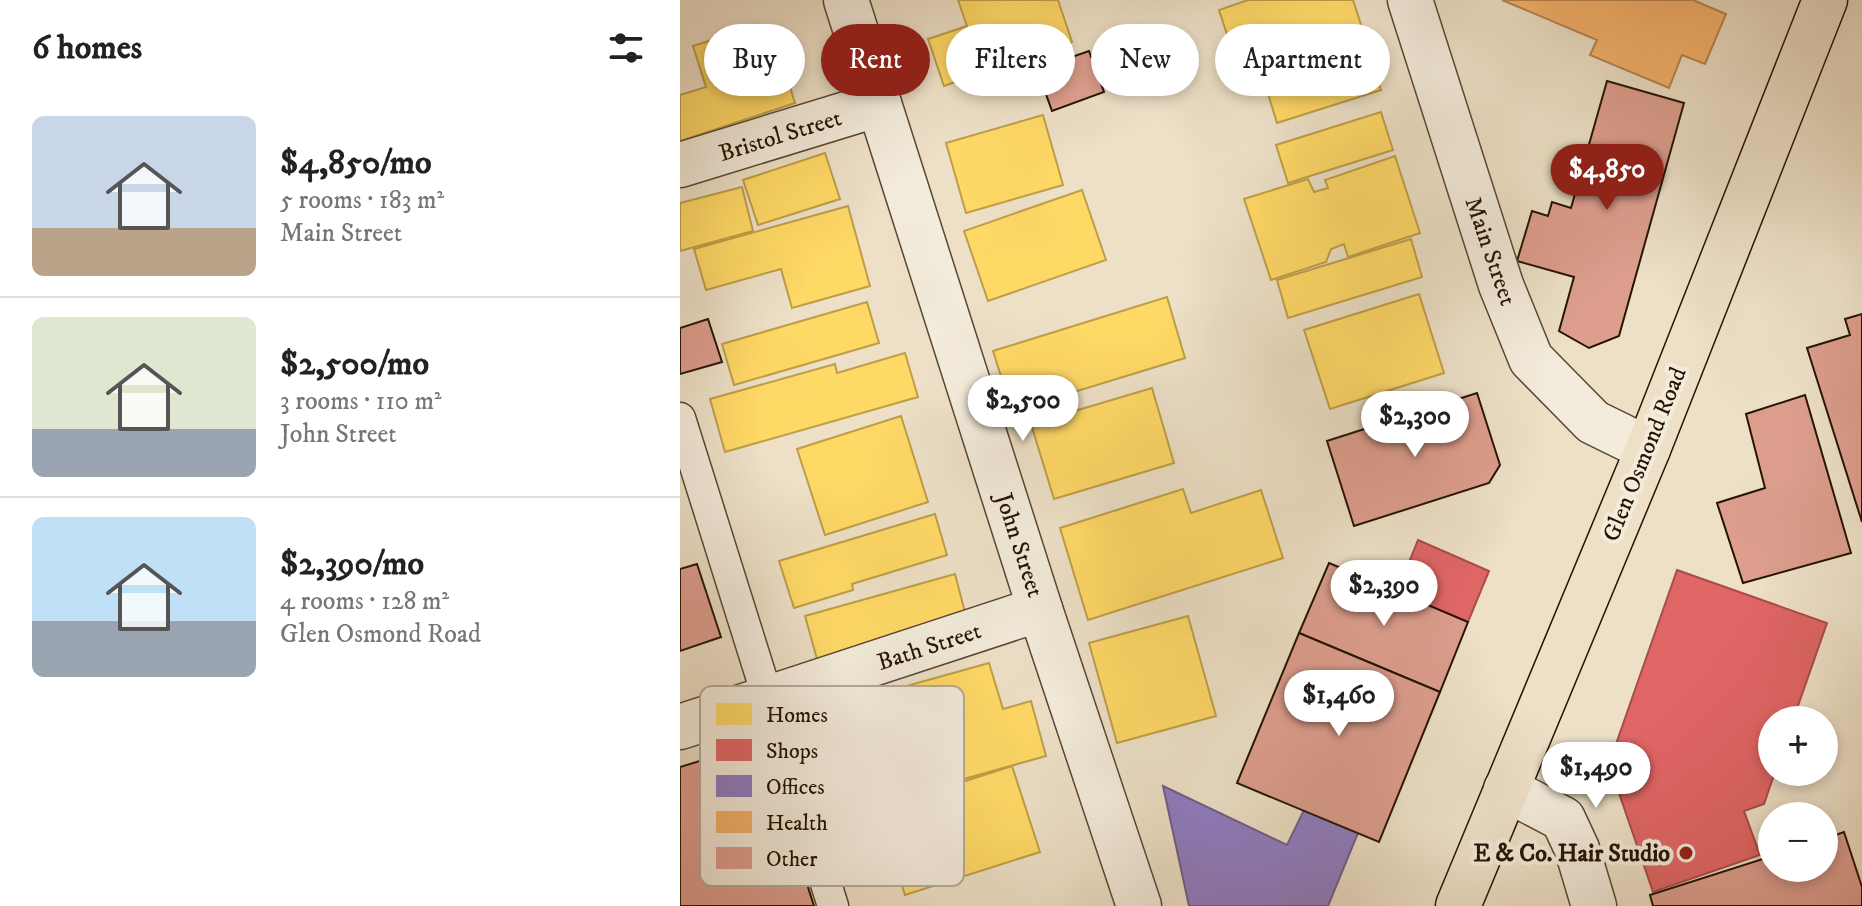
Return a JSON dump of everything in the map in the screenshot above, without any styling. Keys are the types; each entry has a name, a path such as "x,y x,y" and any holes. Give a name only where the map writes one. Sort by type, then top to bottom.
{"highway":[{"name":"Glen Osmond Road","path":"1458,906 1648,449 1825,0"}],"street":[{"name":"John Street","path":"846,0 1040,609 1139,906"},
{"name":"Main Street","path":"1410,0 1501,285 1531,359 1593,422 1648,449"},
{"name":"Bristol Street","path":"680,165 879,104"},
{"name":"Bath Street","path":"805,686 1040,609"},
{"name":"Bath Street","path":"680,727 700,720"},
{"path":"1506,789 1563,819 1577,849 1594,906"}],"lane":[{"path":"683,435 764,686"},
{"path":"827,886 833,906"}],"building: Homes":[{"path":"958,0 1058,0 1066,24 966,24"},
{"path":"1248,0 1353,0 1361,24 1224,24 1219,10"},
{"path":"946,33 944,86 930,45 930,38"},
{"path":"704,43 704,81 693,46"},
{"path":"704,88 704,96 793,96 795,103 680,141 680,95"},
{"path":"1269,96 1362,96 1277,123"},
{"path":"1381,112 1393,150 1288,183 1276,145"},
{"path":"1043,115 1063,185 966,213 946,143"},
{"path":"825,153 840,199 758,225 743,180"},
{"path":"1395,156 1420,233 1348,257 1344,244 1331,249 1326,262 1271,280 1244,199 1308,179 1314,192 1328,188 1325,180"},
{"path":"742,187 753,231 680,251 680,203"},
{"path":"1082,190 1106,260 988,301 964,231"},
{"path":"848,206 870,286 792,308 781,269 706,290 694,249"},
{"path":"1411,239 1422,277 1288,318 1277,280"},
{"path":"1419,294 1444,373 1330,409 1304,330"},
{"path":"1167,297 1185,358 1012,411 993,351"},
{"path":"867,302 879,343 734,385 722,344"},
{"path":"905,353 918,397 725,452 710,399 835,364 837,373"},
{"path":"1152,388 1174,463 1054,499 1031,424"},
{"path":"901,416 928,502 825,535 797,449"},
{"path":"1183,489 1191,513 1261,490 1283,558 1088,620 1060,528"},
{"path":"935,514 947,555 852,584 853,590 794,608 779,561"},
{"path":"955,574 966,616 817,659 805,616"},
{"path":"1188,616 1216,716 1117,743 1089,643"},
{"path":"989,663 1003,709 1031,701 1046,756 964,779 964,686 907,686"},
{"path":"1012,766 1040,852 964,876 964,781"},
{"path":"902,886 933,886 905,895"}],"building: Shops":[{"path":"1418,540 1489,571 1468,622 1397,592"},
{"path":"1677,570 1827,623 1798,706 1758,706 1758,786 1770,786 1765,802 1758,802 1758,806 1744,811 1758,856 1653,892 1609,764"}],"building: Offices":[{"path":"1163,786 1287,845 1304,810 1358,833 1328,906 1189,906"}],"building: Health":[{"path":"1502,0 1693,0 1726,14 1705,64 1682,55 1669,88 1590,55 1597,40"}],"building: Other":[{"path":"1089,51 1093,96 1052,111 1047,96 1075,96 1075,56"},
{"path":"1607,81 1684,103 1619,336 1589,348 1559,331 1574,277 1517,261 1532,211 1548,216 1552,202 1571,208"},
{"path":"1862,314 1862,522 1807,348 1850,335 1845,319"},
{"path":"708,319 722,362 680,374 680,328"},
{"path":"1477,393 1500,465 1489,483 1354,526 1327,441"},
{"path":"1805,395 1851,553 1743,583 1717,503 1765,488 1746,414"},
{"path":"1329,563 1468,622 1440,692 1299,633"},
{"path":"697,564 721,637 680,651 680,569"},
{"path":"1299,633 1440,692 1379,842 1237,783"},
{"path":"700,761 700,886 808,886 814,906 680,906 680,767"},
{"path":"1844,832 1862,887 1862,906 1653,906 1650,895 1758,860 1758,882 1838,882 1838,834"}],"place":[{"name":"E & Co. Hair Studio","path":"1686,853"}]}
